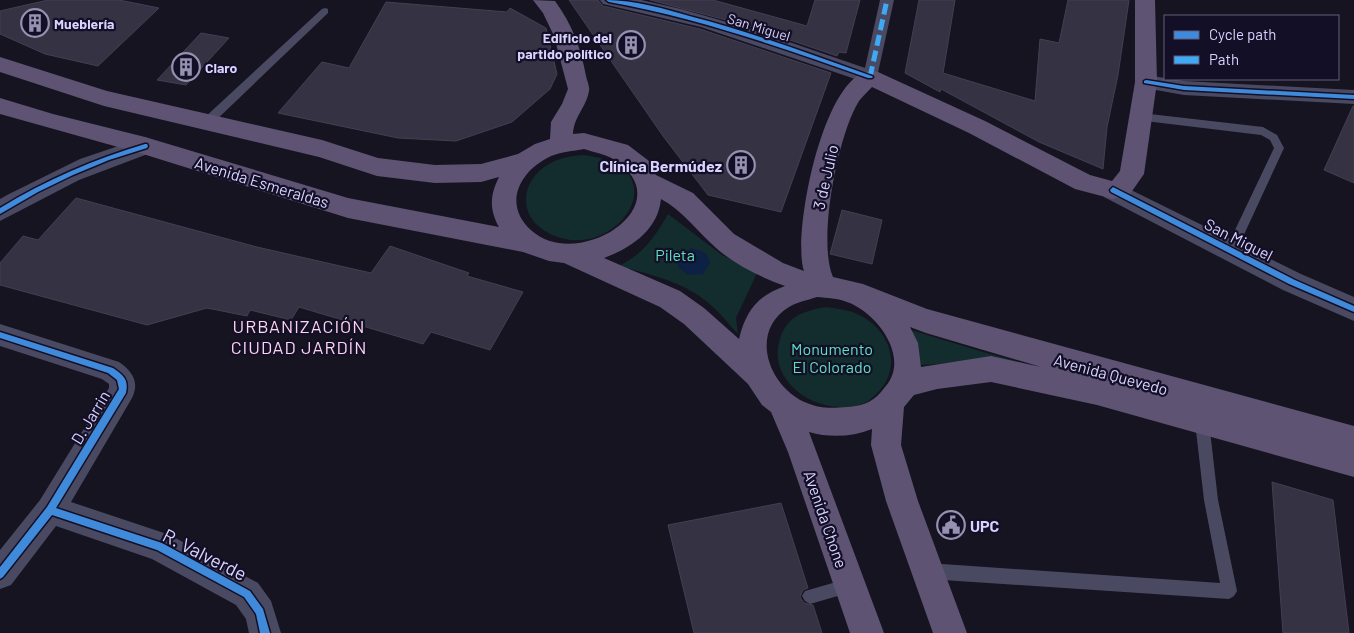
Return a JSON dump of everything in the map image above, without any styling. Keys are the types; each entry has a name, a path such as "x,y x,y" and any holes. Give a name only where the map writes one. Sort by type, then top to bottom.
{"main road":[{"path":"543,0 552,9 572,59 573,77 579,89 573,105 562,122 561,144"},
{"path":"1113,190 1121,187 1132,174 1146,82 1145,0"},
{"path":"0,64 104,98 322,149 377,168 434,174 481,173 525,161"},
{"name":"San Miguel","path":"870,76 977,127 1084,183 1113,190"},
{"name":"3 de Julio","path":"821,287 814,259 814,237 826,161 845,106 856,90 870,76"},
{"name":"Avenida Esmeraldas","path":"0,106 51,122 146,146 348,208 528,243"},
{"path":"591,142 606,145 626,153 641,166 650,182 650,202 641,222 623,239 598,251 571,254 548,251 528,243 510,225 503,203 509,180 525,161 542,150 561,144 591,142"},
{"path":"650,182 684,200 725,241 748,257 774,270 821,287 858,294 871,301 890,317 903,338 908,361 897,394 886,445 902,501 950,633"},
{"path":"571,254 670,299 694,316 757,374 768,391 783,406 804,417 828,423 851,422 873,416 897,394"},
{"path":"757,374 751,353 753,332 762,314 776,299 796,290 821,287"},
{"name":"Avenida Quevedo","path":"871,301 926,320 1032,352 1354,440"},
{"name":"Avenida Quevedo","path":"897,394 937,376 990,369 1097,392 1354,462"},
{"name":"Avenida Chone","path":"783,406 803,452 867,633"}],"street":[{"name":"San Miguel","path":"609,0 669,13 769,42 870,76"},
{"path":"870,76 887,0"},
{"path":"1146,82 1184,88 1354,97"},
{"path":"0,211 35,189 78,168 146,146"},
{"name":"San Miguel","path":"1113,190 1292,282 1354,309"},
{"name":"D. Jarrin","path":"0,335 110,370 120,378 123,390 50,510 0,574"},
{"name":"R. Valverde","path":"50,510 159,546 247,594 260,612 265,633"}],"lane":[{"path":"208,122 325,11"},
{"path":"1141,117 1263,131 1278,141 1279,148 1231,251"},
{"path":"927,571 1229,591 1212,500 1202,422"},
{"path":"810,596 850,586"}],"green space":[{"path":"582,155 614,163 630,177 634,194 628,212 614,228 594,238 570,240 545,231 536,224 530,216 526,197 533,179 549,164 557,160"},
{"name":"Pileta","path":"668,214 722,255 758,271 736,318 738,334 714,308 693,292 670,281 619,266 635,256 648,244"},
{"name":"Monumento El Colorado","path":"826,307 850,311 863,317 874,325 888,345 891,367 888,378 882,388 862,404 844,407 817,403 805,397 794,388 785,378 780,366 778,353 783,330 794,318"},
{"path":"911,330 983,352 1354,454 988,361 921,365"}],"water":[{"path":"691,248 704,252 708,257 710,263 703,274 688,275 678,267 679,255"}],"building":[{"path":"48,0 119,0 159,8 98,66 45,54 0,34 0,11"},
{"path":"569,0 598,0 603,6 700,29 831,73 781,212 708,195 663,136"},
{"path":"650,0 713,0 807,26 815,0 860,0 846,53 839,52 837,56 749,26"},
{"path":"919,0 955,0 943,73 1035,101 1040,39 1059,43 1068,0 1129,0 1118,75 1107,127 1103,169 1039,142 941,89 940,92 905,73"},
{"path":"386,2 507,12 510,8 546,28 557,74 550,89 512,122 456,141 398,138 278,113 322,62 349,68"},
{"name":"Claro","path":"201,33 229,38 186,85 157,80"},
{"path":"1354,106 1354,183 1324,170"},
{"path":"76,198 257,247 371,273 390,246 469,273 467,276 523,292 490,350 431,332 423,344 299,307 291,320 250,310 247,316 207,308 147,325 0,285 0,263 23,236 38,240"},
{"path":"842,210 882,220 872,264 830,254"},
{"path":"1272,482 1333,500 1349,633 1283,633"},
{"path":"781,503 808,588 803,590 800,597 804,603 813,605 822,633 694,633 668,525"}],"marked path":[{"path":"870,77 887,0"}],"cycle path":[{"path":"609,0 675,13 708,22 870,77"},
{"path":"1146,82 1184,88 1354,97"},
{"path":"0,211 35,190 70,173 145,146"},
{"path":"1113,190 1292,282 1354,309"},
{"path":"0,335 110,370 121,378 123,390 50,510 0,574"},
{"path":"50,510 159,546 247,594 260,612 265,633"}],"place":[{"name":"Mueblería","path":"35,23"},
{"name":"Edificio del partido político","path":"631,45"},
{"name":"Claro","path":"186,67"},
{"name":"Clínica Bermúdez","path":"741,165"},
{"name":"UPC","path":"951,525"}],"district":[{"name":"URBANIZACIÓN CIUDAD JARDÍN","path":"299,336"}]}
